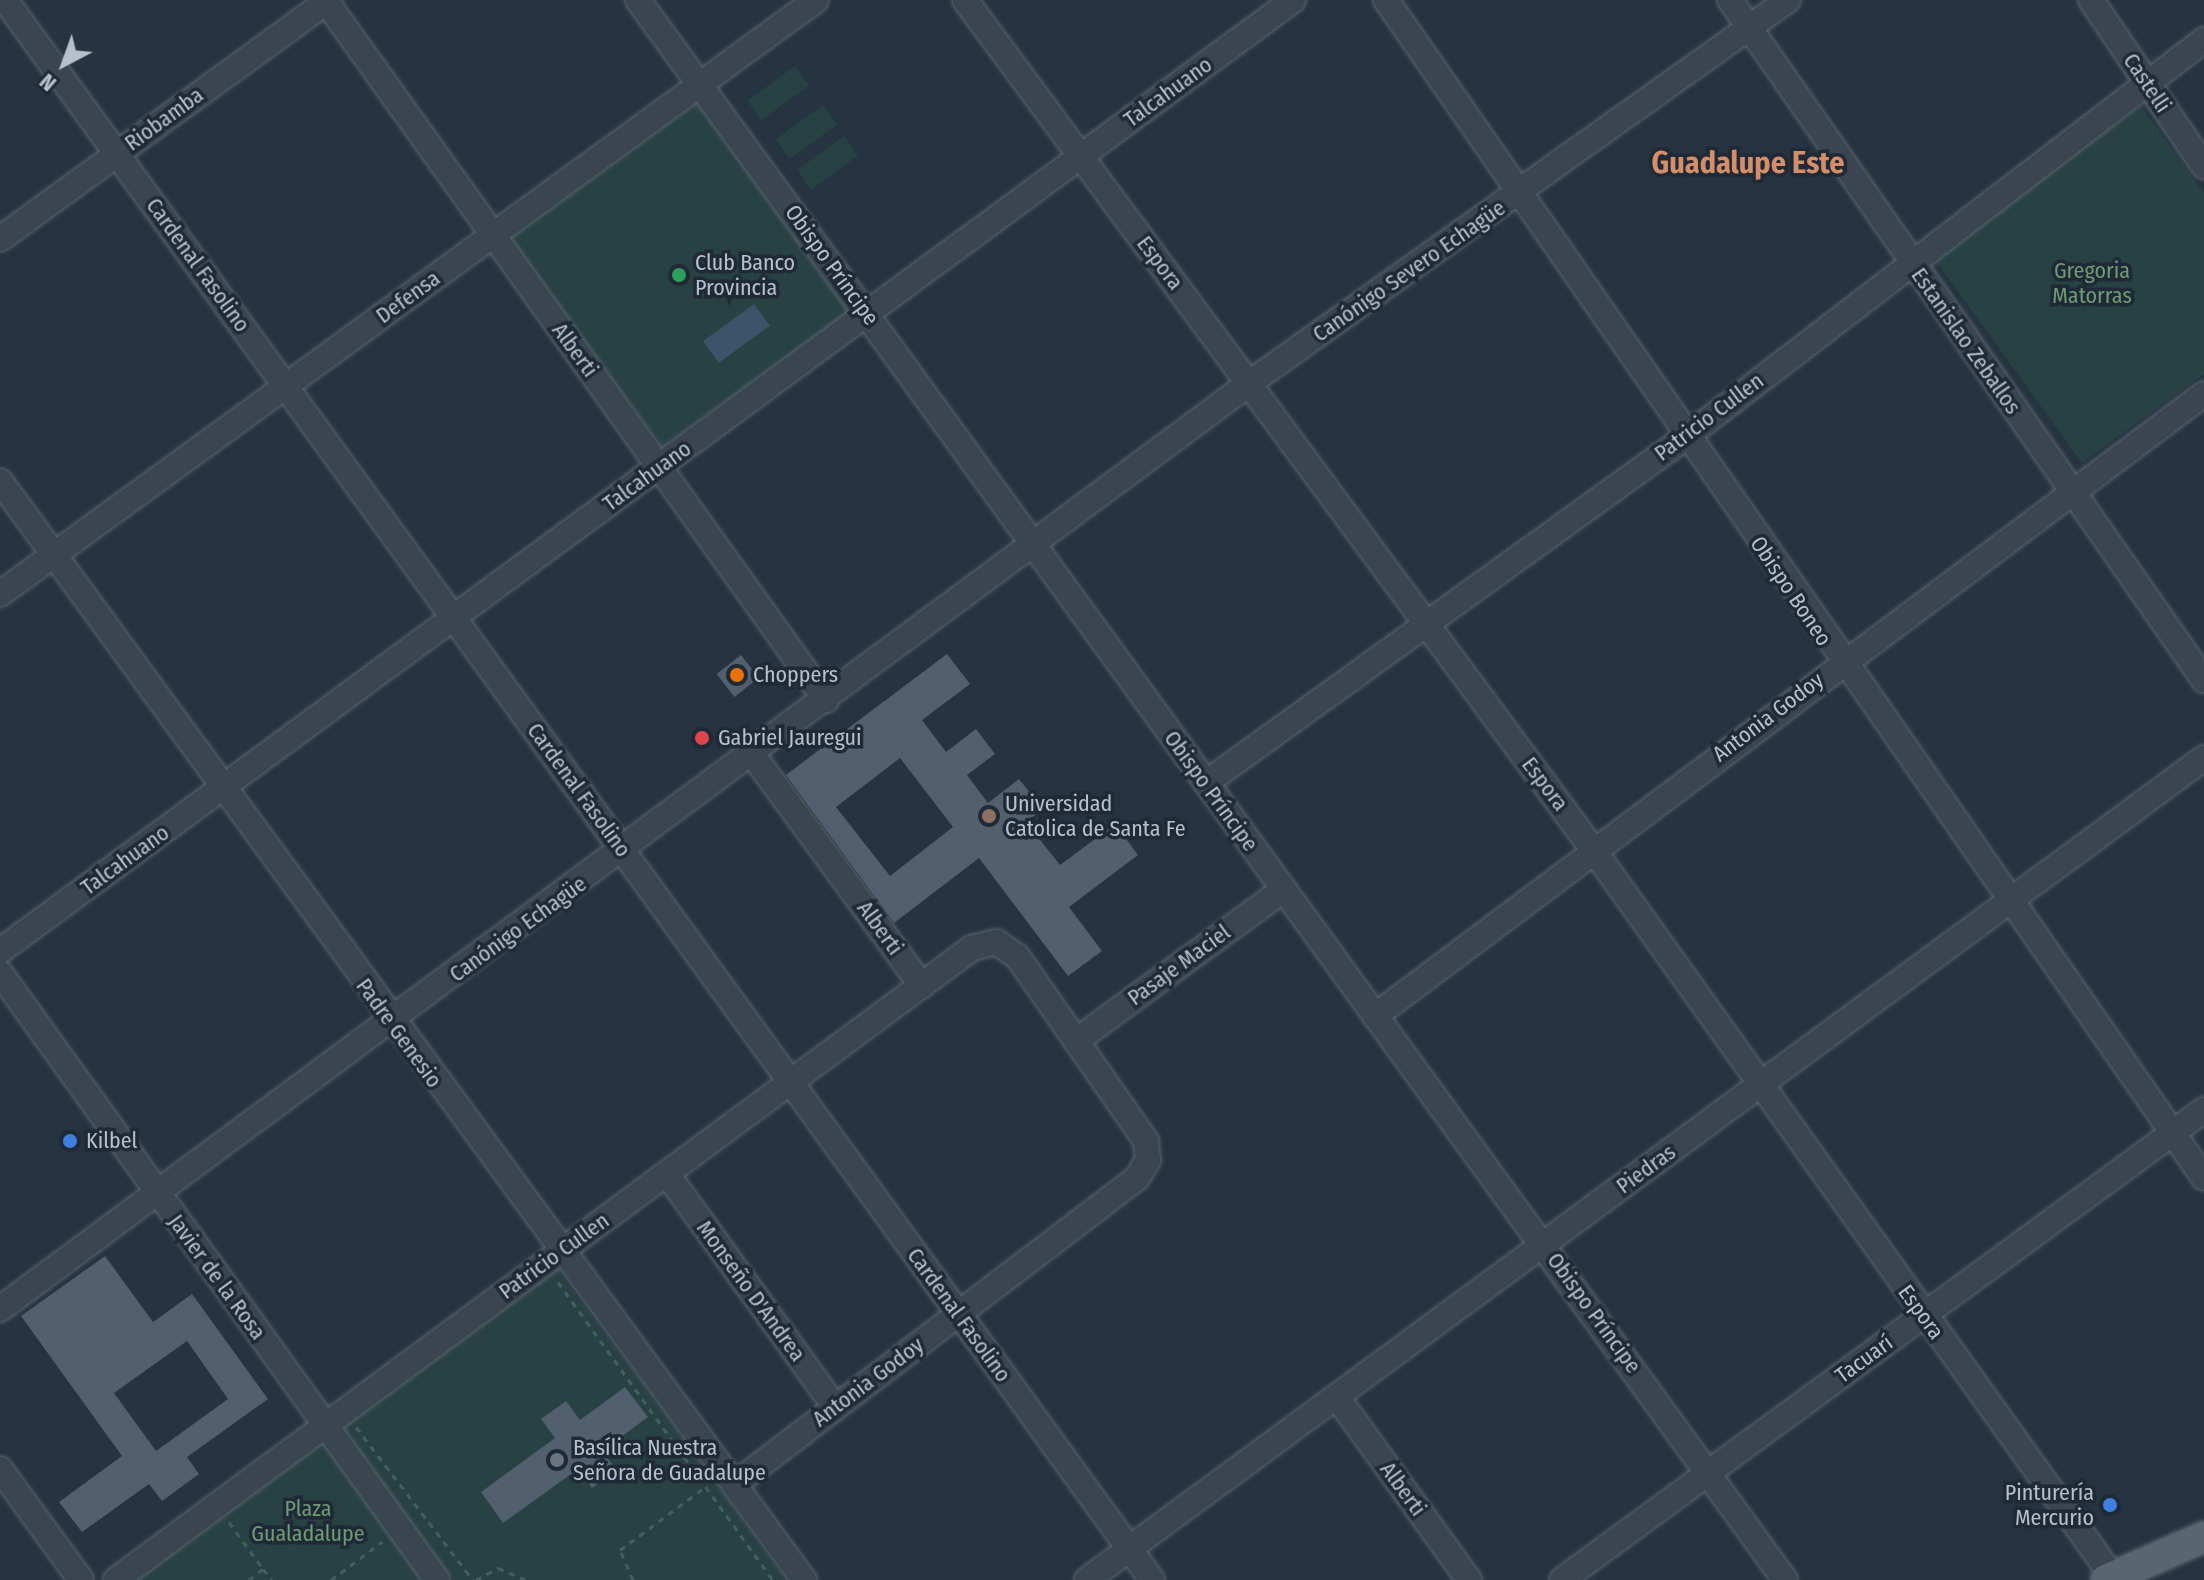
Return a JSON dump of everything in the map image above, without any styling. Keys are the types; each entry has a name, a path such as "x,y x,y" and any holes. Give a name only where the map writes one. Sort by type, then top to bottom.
{"main road":[{"path":"2109,1578 2204,1537"}],"street":[{"name":"Cardenal Fasolino","path":"5,0 1152,1580"},
{"name":"Obispo Príncipe","path":"638,0 1785,1580"},
{"name":"Defensa","path":"0,594 816,0"},
{"name":"Espora","path":"965,0 1079,157 1251,382 1592,848 2109,1578"},
{"name":"Talcahuano","path":"0,951 1293,0"},
{"name":"Obispo Boneo","path":"1386,0 1841,663 2204,1178"},
{"name":"Estanislao Zeballos","path":"1730,0 2204,680"},
{"name":"Canónigo Severo Echagüe","path":"1035,548 1251,382 1788,0"},
{"name":"Castelli","path":"2091,0 2204,166"},
{"name":"Riobamba","path":"0,239 327,1"},
{"name":"Alberti","path":"327,1 491,236 826,700"},
{"name":"Patricio Cullen","path":"1206,783 1424,621 1686,437 2145,81 2204,40"},
{"name":"Antonia Godoy","path":"1375,1016 1592,848 2204,394"},
{"name":"Padre Genesio","path":"0,481 391,1021 555,1264 735,1484 804,1580"},
{"name":"Canónigo Echagüe","path":"0,1309 1035,548"},
{"name":"Alberti","path":"753,755 922,986"},
{"name":"Piedras","path":"1087,1580 2204,758"},
{"name":"Pasaje Maciel","path":"1076,1041 1283,890"},
{"name":"Patricio Cullen","path":"116,1580 322,1423 555,1264 667,1174 972,948 996,942 1017,956 1076,1041"},
{"name":"Javier de la Rosa","path":"0,973 437,1580"},
{"name":"Antonia Godoy","path":"735,1484 1137,1178 1148,1160 1146,1141 1076,1041"},
{"name":"Tacuarí","path":"1562,1580 2204,1110"},
{"name":"Monseño D'Andrea","path":"667,1174 835,1407"},
{"name":"Alberti","path":"1337,1397 1469,1580"},
{"path":"0,1469 81,1580"}],"path":[{"path":"555,1264 705,1487 773,1580"},
{"path":"350,1419 475,1580 498,1568 526,1580"},
{"path":"633,1580 620,1550 705,1487"},
{"path":"216,1504 272,1580"},
{"path":"331,1580 399,1529"},
{"path":"249,1580 263,1569"}],"green space":[{"path":"795,66 809,85 761,120 747,101"},
{"name":"Club Banco Provincia","path":"697,102 849,312 662,447 510,238"},
{"path":"823,105 837,124 789,159 775,140"},
{"name":"Gregoria Matorras","path":"2141,106 2204,193 2204,374 2082,463 1932,256"},
{"path":"844,136 858,155 811,190 797,170"},
{"path":"556,1268 786,1580 452,1580 339,1426"},
{"name":"Plaza Gualadalupe","path":"321,1437 425,1580 134,1580"}],"water":[{"path":"754,304 770,326 719,363 703,341"}],"building":[{"name":"Universidad Catolica de Santa Fe","path":"947,654 970,684 922,720 946,752 976,729 995,754 967,775 988,803 1019,779 1043,809 1026,822 1060,865 1115,824 1138,855 1069,907 1102,951 1068,976 979,858 894,923 786,775","holes":["900,758 953,827 890,876 836,807"]},
{"name":"Choppers","path":"741,655 759,678 734,697 717,674"},
{"path":"105,1256 153,1322 192,1294 268,1399 187,1457 199,1474 162,1501 149,1484 82,1532 59,1502 122,1456 21,1316","holes":["187,1341 228,1399 156,1451 114,1393"]},
{"path":"625,1387 648,1417 602,1451 616,1469 592,1488 578,1469 503,1523 481,1492 555,1438 541,1419 566,1401 580,1420"}],"place":[{"name":"Club Banco Provincia","path":"679,275"},
{"name":"Choppers","path":"737,675"},
{"name":"Gabriel Jauregui","path":"702,738"},
{"name":"Universidad Catolica de Santa Fe","path":"989,816"},
{"name":"Kilbel","path":"70,1141"},
{"name":"Basílica Nuestra Señora de Guadalupe","path":"557,1460"},
{"name":"Pinturería Mercurio","path":"2110,1505"}],"district":[{"name":"Guadalupe Este","path":"1748,163"}]}
